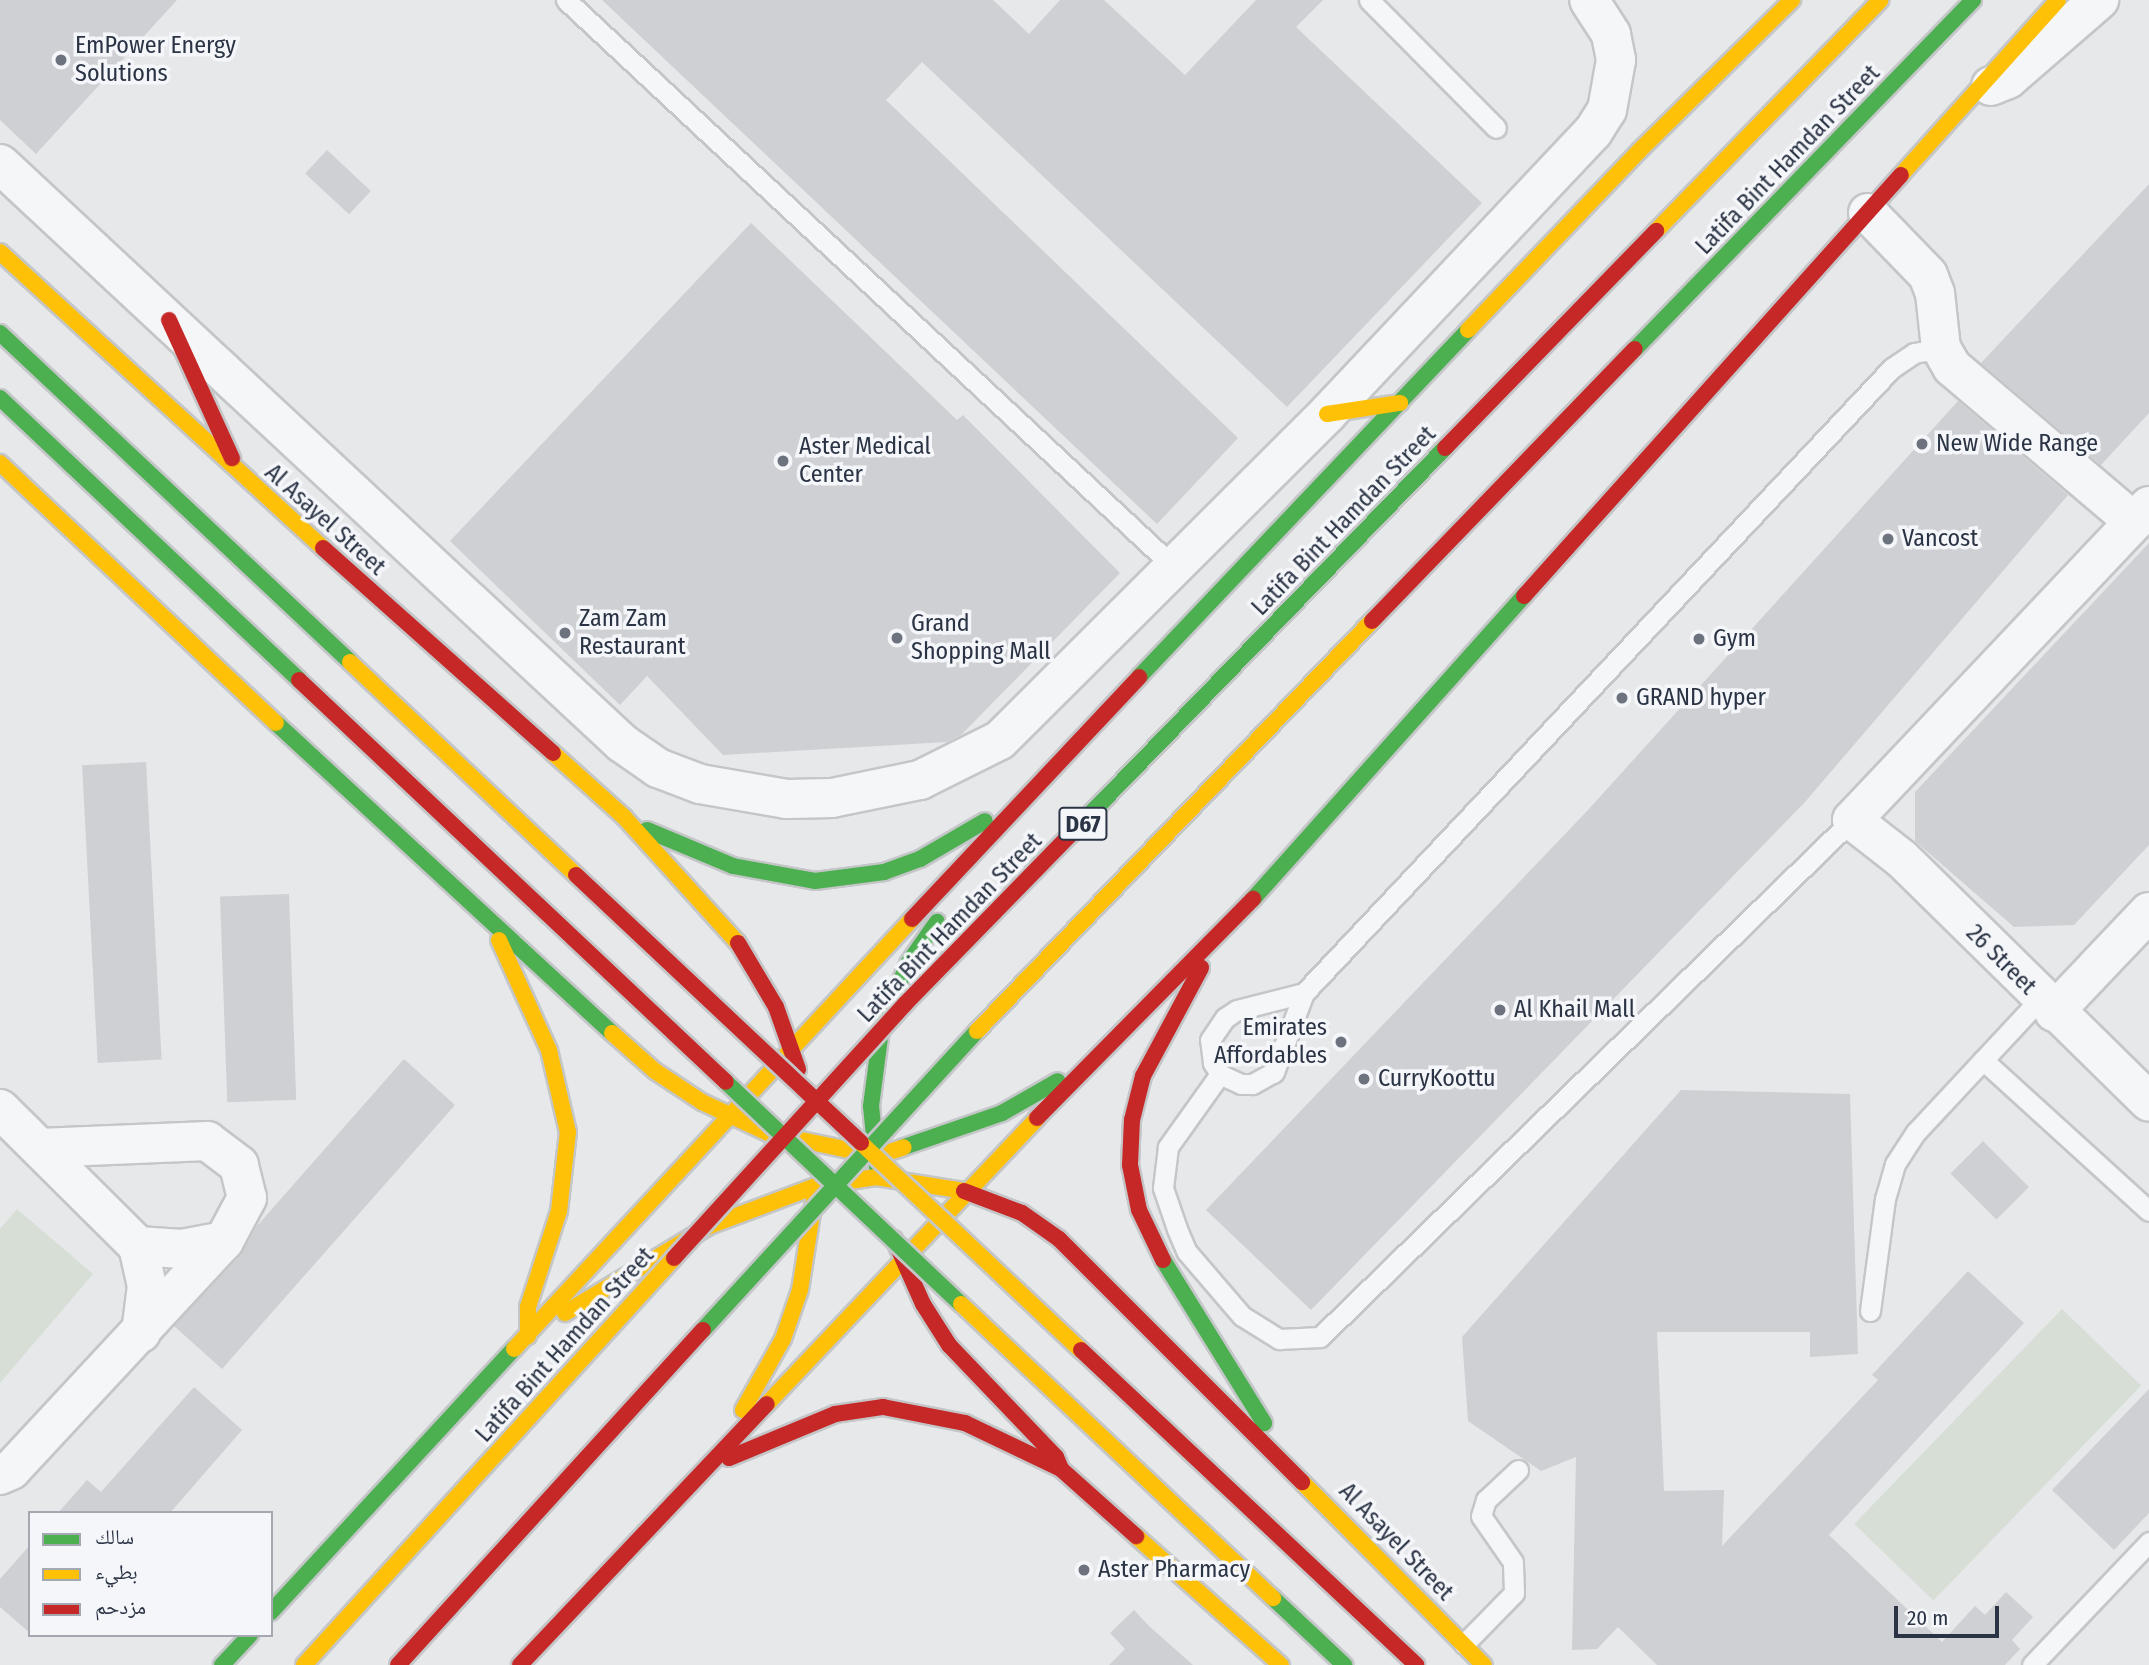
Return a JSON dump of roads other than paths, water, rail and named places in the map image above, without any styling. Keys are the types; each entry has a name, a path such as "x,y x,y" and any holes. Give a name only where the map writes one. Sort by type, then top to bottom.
{"street":[{"path":"0,164 622,743 658,768 722,789 787,799 832,798 920,780 961,762 1000,740 1176,569 1327,414 1593,132 1607,110 1616,60 1611,34 1588,0"},
{"path":"273,1610 528,1336 726,1115 792,1049 1030,791 1639,151 1792,0"},
{"name":"Latifa Bint Hamdan Street","path":"304,1665 905,1004 1881,0"},
{"name":"Latifa Bint Hamdan Street","path":"398,1665 940,1069 1973,0"},
{"path":"520,1665 970,1192 1103,1048 1219,937 2058,0"},
{"path":"1981,87 2008,79 2099,0"},
{"path":"1852,820 2142,514 1952,367 1941,348 1935,293 1928,275 1868,213"},
{"name":"Al Asayel Street","path":"0,252 239,473 624,817"},
{"path":"169,320 239,473"},
{"path":"0,333 1416,1665"},
{"path":"0,398 1344,1665"},
{"path":"1327,414 1401,403"},
{"path":"0,463 494,929 655,1071 726,1115 768,1133 877,1156 1002,1113 1055,1083 1103,1048"},
{"path":"624,817 683,848 733,866 772,875 836,879 884,872 920,859 1030,791"},
{"path":"1005,846 1026,811 1030,791"},
{"path":"624,817 730,930 776,1007 792,1049 812,1144 816,1186 800,1290 783,1339 711,1466"},
{"name":"26 Street","path":"1852,820 1902,859 2047,1006 2149,1102"},
{"path":"953,904 909,962 882,1022 871,1106 877,1156 876,1177 902,1261 949,1345 1056,1457 1061,1469"},
{"path":"2047,1006 2149,912"},
{"path":"494,929 549,1050 560,1083 568,1132 559,1211 528,1307 528,1336"},
{"path":"1219,937 1143,1076 1132,1120 1130,1165 1139,1210 1157,1251 1236,1372 1275,1451"},
{"path":"0,1109 138,1246 147,1286 141,1333"},
{"path":"0,1475 11,1470 224,1241 247,1198 239,1165 219,1147 193,1139 40,1148"},
{"name":"Al Asayel Street","path":"528,1336 709,1226 816,1186 876,1177 970,1192 1022,1213 1059,1239 1275,1451 1485,1665"},
{"path":"138,1246 182,1248 224,1241"},
{"path":"711,1466 822,1418 883,1407 965,1423 1061,1469 1282,1665"},
{"path":"222,1665 248,1637"}],"lane":[{"path":"566,0 1176,569"},
{"path":"1369,0 1496,128"},
{"path":"1304,993 1237,1010 1225,1018 1210,1040 1213,1063 1220,1074 1241,1084 1252,1084 1275,1072 1304,993 1892,368 1914,354 1941,348"},
{"path":"1220,1074 1179,1129 1166,1157 1163,1188 1177,1229 1187,1252 1242,1316 1279,1339 1320,1337 1852,820"},
{"path":"1870,1311 1885,1199 1895,1164 1916,1132 1983,1060 2047,1006"},
{"path":"1983,1060 2149,1212"},
{"path":"1464,1644 1514,1593 1513,1562 1480,1516 1486,1500 1518,1469"},
{"path":"2032,1665 2149,1542"}],"place":[{"name":"EmPower Energy Solutions","path":"61,60"},
{"name":"New Wide Range","path":"1922,444"},
{"name":"Aster Medical Center","path":"783,461"},
{"name":"Vancost","path":"1888,539"},
{"name":"Zam Zam Restaurant","path":"565,633"},
{"name":"Grand Shopping Mall","path":"897,638"},
{"name":"Gym","path":"1699,639"},
{"name":"GRAND hyper","path":"1622,698"},
{"name":"Al Khail Mall","path":"1500,1010"},
{"name":"Emirates Affordables","path":"1341,1042"},
{"name":"CurryKoottu","path":"1364,1079"},
{"name":"Aster Pharmacy","path":"1084,1570"}]}
